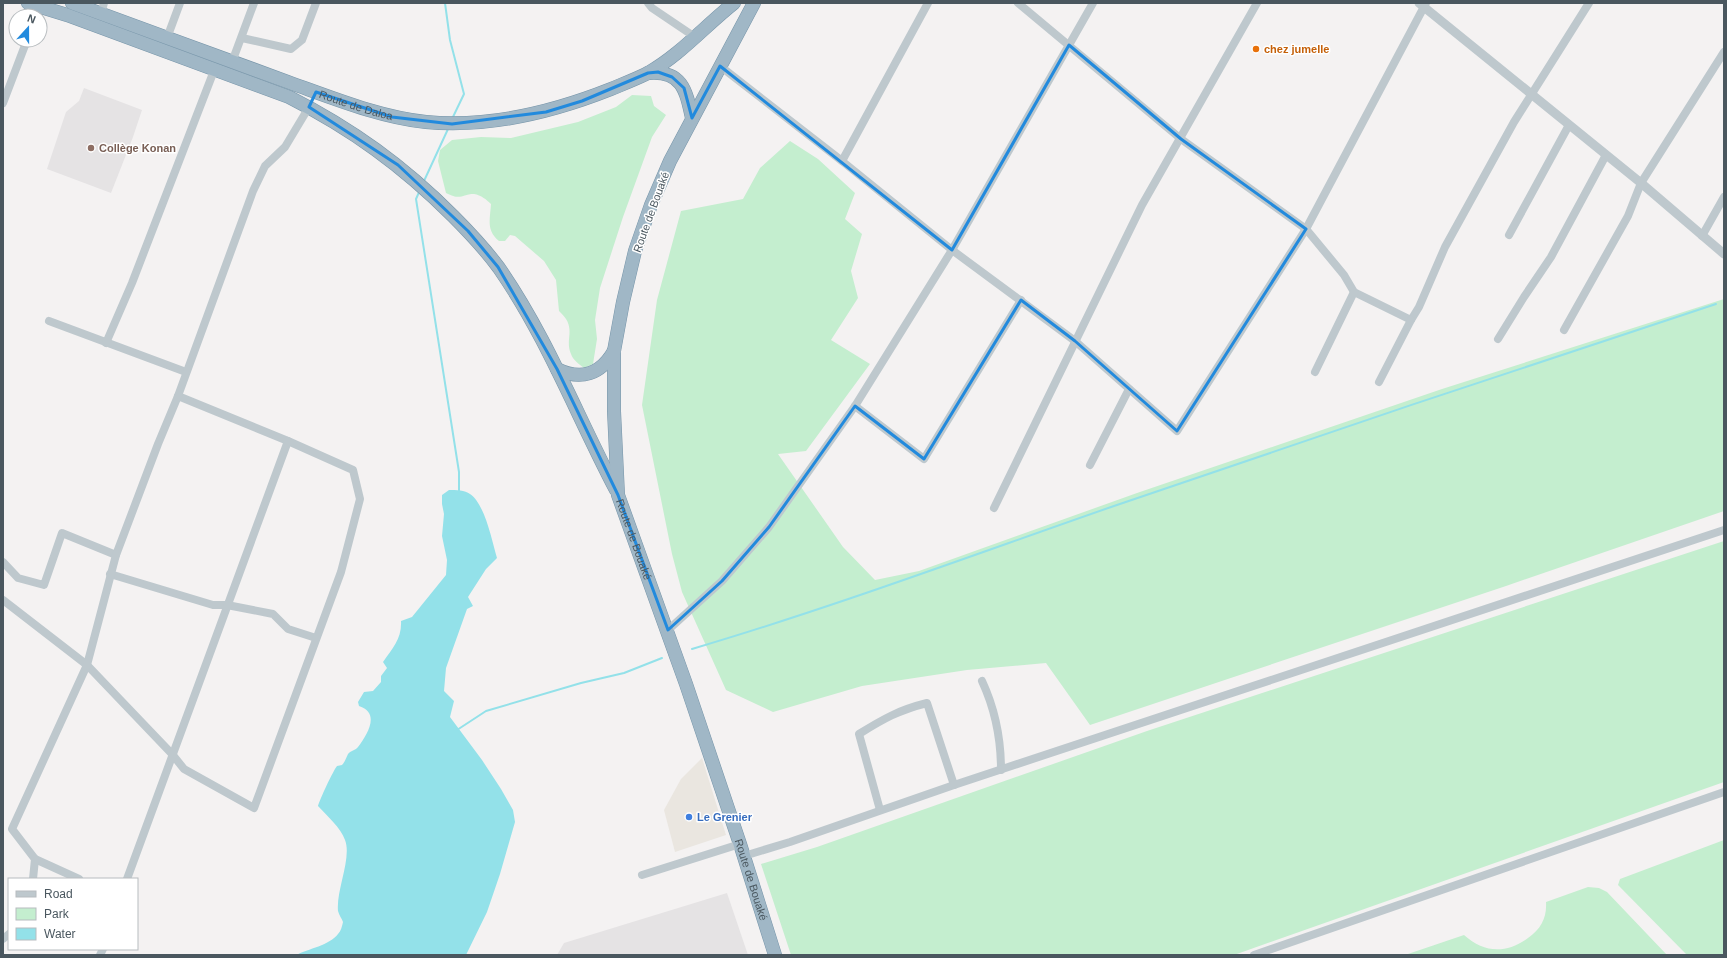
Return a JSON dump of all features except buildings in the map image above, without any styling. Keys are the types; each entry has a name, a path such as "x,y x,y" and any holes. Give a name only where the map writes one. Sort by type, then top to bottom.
{"highway":[{"name":"Route de Daloa","path":"72,3 102,8 167,38 316,92 392,117 452,124 506,119 546,112 582,100 648,73"},
{"path":"648,73 695,37 734,3"},
{"name":"Route de Bouaké","path":"754,3 692,118 664,174 651,205 638,245 623,302 614,351 614,411 618,495 668,630 742,850 775,955"},
{"name":"Route de Daloa","path":"48,11 67,14 275,91 309,107 373,146 398,165 434,197 468,231 498,267 526,312 556,369 618,495"},
{"path":"648,73 658,72 672,77 679,82 687,94 692,118"},
{"path":"309,107 316,92"},
{"path":"556,369 576,375 594,372 600,369 608,361 614,351"}],"street":[{"path":"167,38 180,3"},
{"path":"232,62 254,3"},
{"path":"242,38 291,49 302,40 316,3"},
{"path":"648,3 652,8 695,37"},
{"path":"842,161 928,3"},
{"path":"1018,3 1181,139 1306,229 1344,275 1354,292 1411,320"},
{"path":"668,630 722,581 768,528 855,406 952,250 1093,3"},
{"path":"994,508 1142,205 1181,139 1257,3"},
{"path":"1379,382 1419,307 1445,247 1531,93 1589,3"},
{"path":"720,66 842,161 952,250 1022,300 1075,341 1177,431 1306,229 1423,4 1569,126 1641,183 1724,254"},
{"path":"4,97 25,48"},
{"path":"1564,330 1628,216 1641,183 1724,52"},
{"path":"106,342 132,283 215,68"},
{"path":"77,878 35,859 12,829 87,665 116,555 168,416 178,396 253,191 265,166 285,147 309,107"},
{"path":"1509,235 1569,126"},
{"path":"1498,339 1524,297 1552,257 1606,155"},
{"path":"1702,236 1724,197"},
{"path":"1315,372 1354,292"},
{"path":"855,406 924,459 1022,300"},
{"path":"49,321 82,332 186,372"},
{"path":"1090,465 1129,389"},
{"path":"3,600 87,665 172,754 184,769 254,808 341,572 360,499 353,470 288,441 178,396"},
{"path":"127,878 288,441"},
{"path":"642,875 742,850 790,842 954,785 1724,530"},
{"path":"3,562 18,578 44,585 62,533 116,555"},
{"path":"110,574 213,605 227,605 273,614 288,629 316,638"},
{"path":"982,680 989,694 998,725 1001,770"},
{"path":"880,810 859,734 888,716 907,708 927,703 954,785"},
{"path":"1254,955 1724,792"},
{"path":"32,878 35,859"}],"highlighted area":[{"path":"1069,45 1181,139 1306,229 1177,431 1075,341 1021,300 924,459 855,406 769,527 722,581 668,630 618,495 557,369 498,267 468,231 398,165 309,107 316,92 392,117 452,124 546,112 582,101 648,73 658,72 672,77 684,88 692,118 720,66 952,250"}],"shaded area":[{"name":"Collège Konan","path":"84,88 142,110 111,193 47,169 66,112 79,101"},
{"path":"702,758 726,835 675,852 664,810 681,779"},
{"path":"727,893 748,955 557,955 564,943"}],"green space":[{"path":"632,95 651,96 654,106 666,115 652,137 623,217 600,288 595,320 597,339 593,364 584,368 571,354 569,348 570,333 568,323 559,311 556,280 544,261 515,236 510,235 505,241 499,241 495,237 490,229 491,204 484,198 474,194 455,197 446,193 438,161 440,150 452,140 481,137 511,138 578,122 616,107"},
{"path":"790,141 818,159 855,193 845,219 862,234 851,271 858,298 831,340 870,364 806,451 778,454 843,547 875,580 919,571 1137,493 1442,389 1724,299 1724,511 1506,586 1090,725 1046,663 967,670 862,686 773,712 726,690 682,592 672,554 642,405 657,300 681,211 743,199 760,168"},
{"path":"1724,541 1724,782 1234,955 791,955 761,864 817,847 1147,731"},
{"path":"1724,840 1724,955 1687,955 1618,885 1620,879"},
{"path":"1588,887 1599,888 1607,892 1667,955 1405,955 1464,935 1479,945 1487,948 1503,949 1512,947 1528,938 1540,927 1544,918 1546,902"}],"water":[{"path":"449,490 460,490 470,494 480,506 487,523 497,558 486,569 468,597 473,606 467,609 446,668 444,691 454,701 450,717 482,760 513,810 515,822 500,874 487,912 466,955 296,955 330,941 338,934 343,922 338,911 338,903 347,856 347,847 340,831 318,806 337,766 342,765 348,754 358,747 368,731 371,719 366,709 359,706 358,702 364,692 373,691 381,682 381,676 387,668 383,662 398,638 401,621 412,617 446,575 447,560 442,536 444,514 442,495"}],"waterway":[{"path":"445,3 450,40 464,94 452,119"},
{"path":"424,181 448,129"},
{"path":"420,190 416,199 459,472 459,492"},
{"path":"692,649 798,616 1264,455 1716,304"},
{"path":"457,730 486,711 581,683 624,673 662,658"}],"place":[{"name":"chez jumelle","path":"1256,49"},
{"name":"Collège Konan","path":"91,148"},
{"name":"Le Grenier","path":"689,817"}]}
